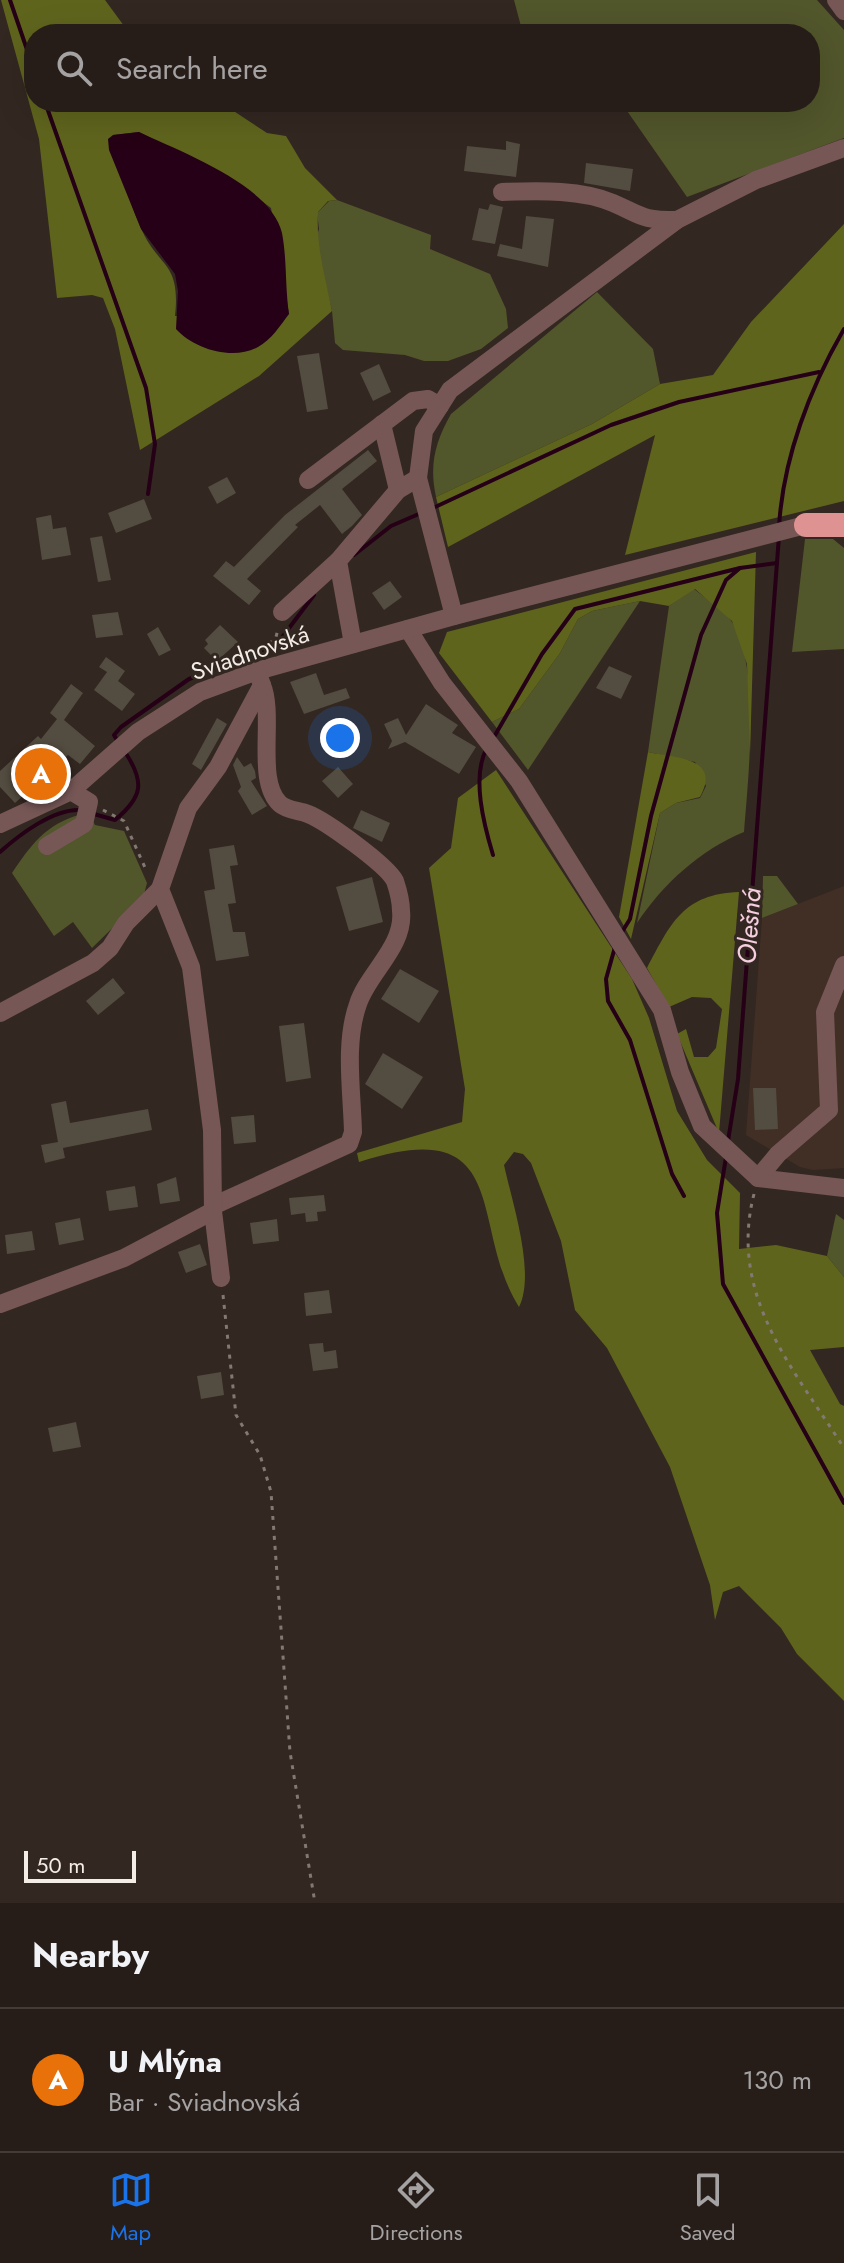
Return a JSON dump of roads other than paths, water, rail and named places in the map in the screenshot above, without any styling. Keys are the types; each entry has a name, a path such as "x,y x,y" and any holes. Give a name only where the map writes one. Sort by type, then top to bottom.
{"highway":[{"path":"806,525 844,525"}],"street":[{"path":"836,0 844,11"},
{"path":"454,616 418,478 424,431 450,390 677,220 756,180 844,148"},
{"path":"502,192 576,195 613,203 629,214 651,220 677,220"},
{"path":"629,214 631,255"},
{"path":"308,480 413,401 428,399 440,406"},
{"path":"382,424 398,490"},
{"path":"282,612 338,567 398,490 418,478"},
{"name":"Sviadnovská","path":"0,824 71,791 122,747 200,692 259,678 353,644 454,616 844,515"},
{"path":"338,567 353,644"},
{"path":"408,629 442,683 519,781 662,1010 680,1072 702,1126 758,1178 844,1188"},
{"path":"0,1013 93,963 110,948 155,883 188,808 218,767 259,678"},
{"path":"0,1304 124,1258 214,1208 349,1144 353,1132 351,1043 358,1003 394,941 402,921 395,881 380,865 309,814 288,809 276,799 266,746 268,704 259,678"},
{"path":"47,846 84,824 89,802 71,791"},
{"path":"155,883 191,967 212,1130 214,1208 221,1278"},
{"path":"758,1178 778,1154 837,1109 825,1012 844,965"}],"waterway":[{"path":"10,0 24,41"},
{"path":"49,112 146,388 155,444 148,494"},
{"name":"Olešná","path":"779,527 786,475 800,424 820,375 844,329"},
{"path":"433,508 611,425 679,402 819,372"},
{"path":"354,555 391,526 421,513"},
{"name":"Olešná","path":"728,1141 738,1079 779,536"},
{"path":"494,737 542,654 575,609 740,568 777,563"},
{"path":"622,932 630,919 651,816 701,635 726,580 740,568"},
{"path":"118,742 114,735 121,727 189,679 274,648 314,595"},
{"path":"487,748 482,759 479,786 493,855"},
{"path":"94,814 115,820 136,796 136,772 125,752"},
{"path":"0,852 49,818 81,810"},
{"path":"615,947 606,979 608,1001 630,1040 672,1174 684,1196"},
{"name":"Olešná","path":"726,1157 717,1213 723,1284 844,1503"}],"place":[{"name":"U Mlýna","path":"41,774"}]}
